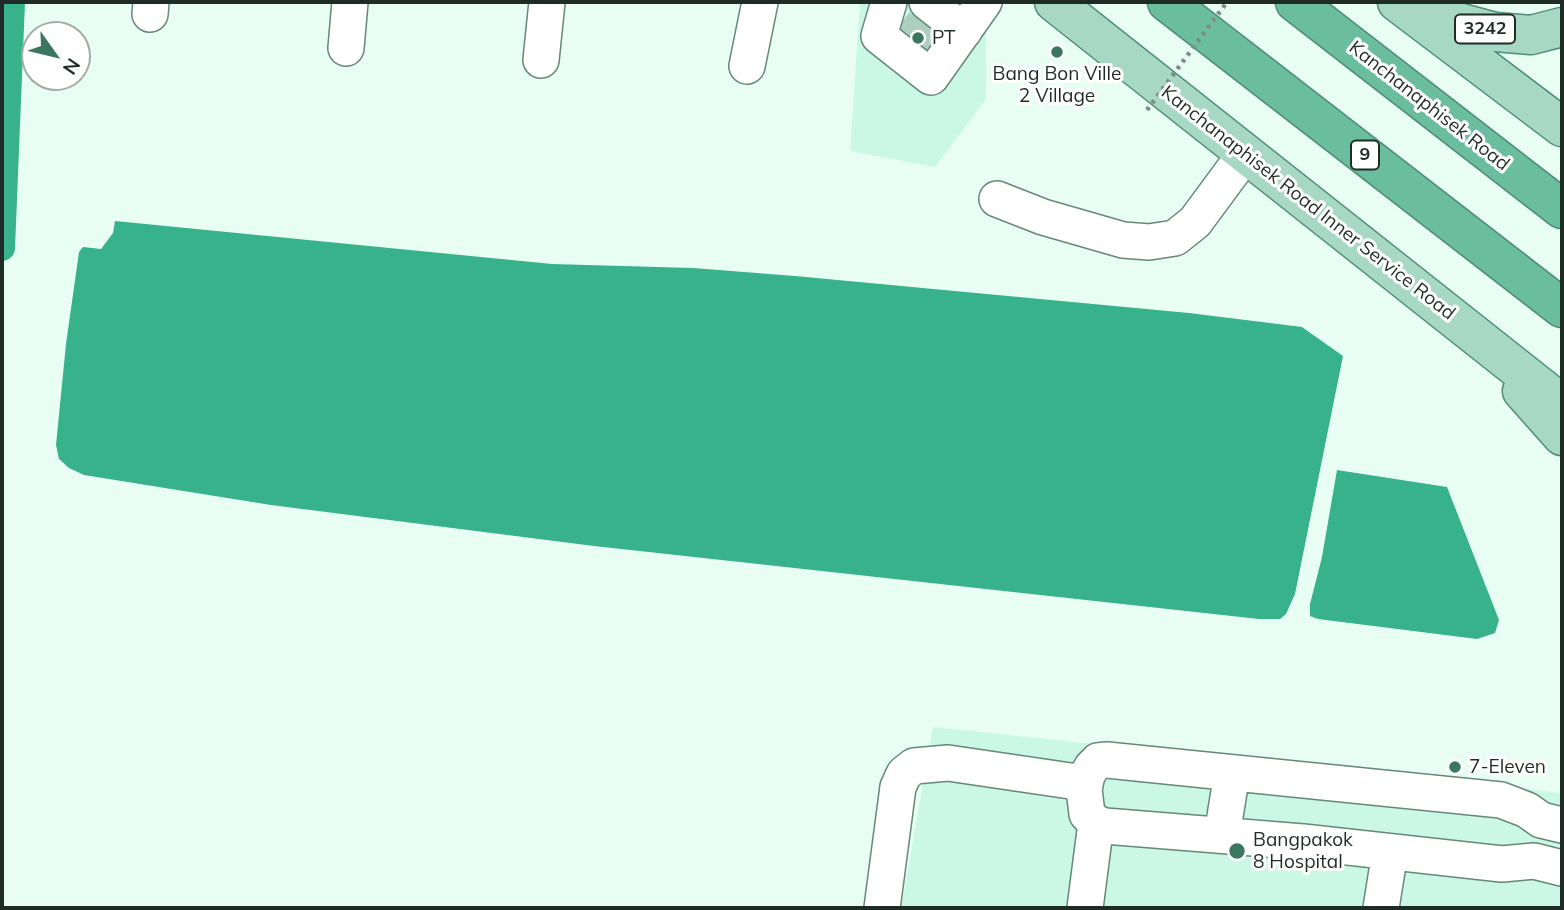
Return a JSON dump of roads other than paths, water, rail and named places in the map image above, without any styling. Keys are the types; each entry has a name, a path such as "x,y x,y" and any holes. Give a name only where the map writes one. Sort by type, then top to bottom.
{"highway":[{"name":"9","path":"1167,2 1562,308"},
{"name":"Kanchanaphisek Road","path":"1296,2 1562,209"}],"main road":[{"name":"Kanchanaphisek Road Inner Service Road","path":"1054,2 1562,404"},
{"path":"1397,2 1562,127"},
{"name":"3242","path":"1412,2 1458,22 1496,32 1531,34 1562,27"},
{"path":"1450,314 1562,436"}],"street":[{"path":"346,48 350,2"},
{"path":"541,60 547,2"},
{"path":"747,66 760,2"},
{"path":"890,2 879,36 931,76 984,2"},
{"path":"927,2 964,31"},
{"path":"997,199 1123,240 1149,242 1175,238 1195,222 1246,153"},
{"path":"1107,760 1502,800 1552,823 1548,865 1105,826 1096,823 1087,814 1084,783 1092,767 1098,761 1107,760"},
{"path":"882,908 898,787 904,774 914,766 948,763 1084,783"},
{"path":"1222,835 1232,774"},
{"path":"1085,908 1096,823"},
{"path":"1381,908 1390,852"}],"waterway":[{"path":"2,248 12,2"}],"place":[{"name":"PT","path":"918,38"},
{"name":"Bang Bon Ville 2 Village","path":"1057,52"},
{"name":"7-Eleven","path":"1455,767"},
{"name":"Bangpakok 8 Hospital","path":"1237,851"}]}
